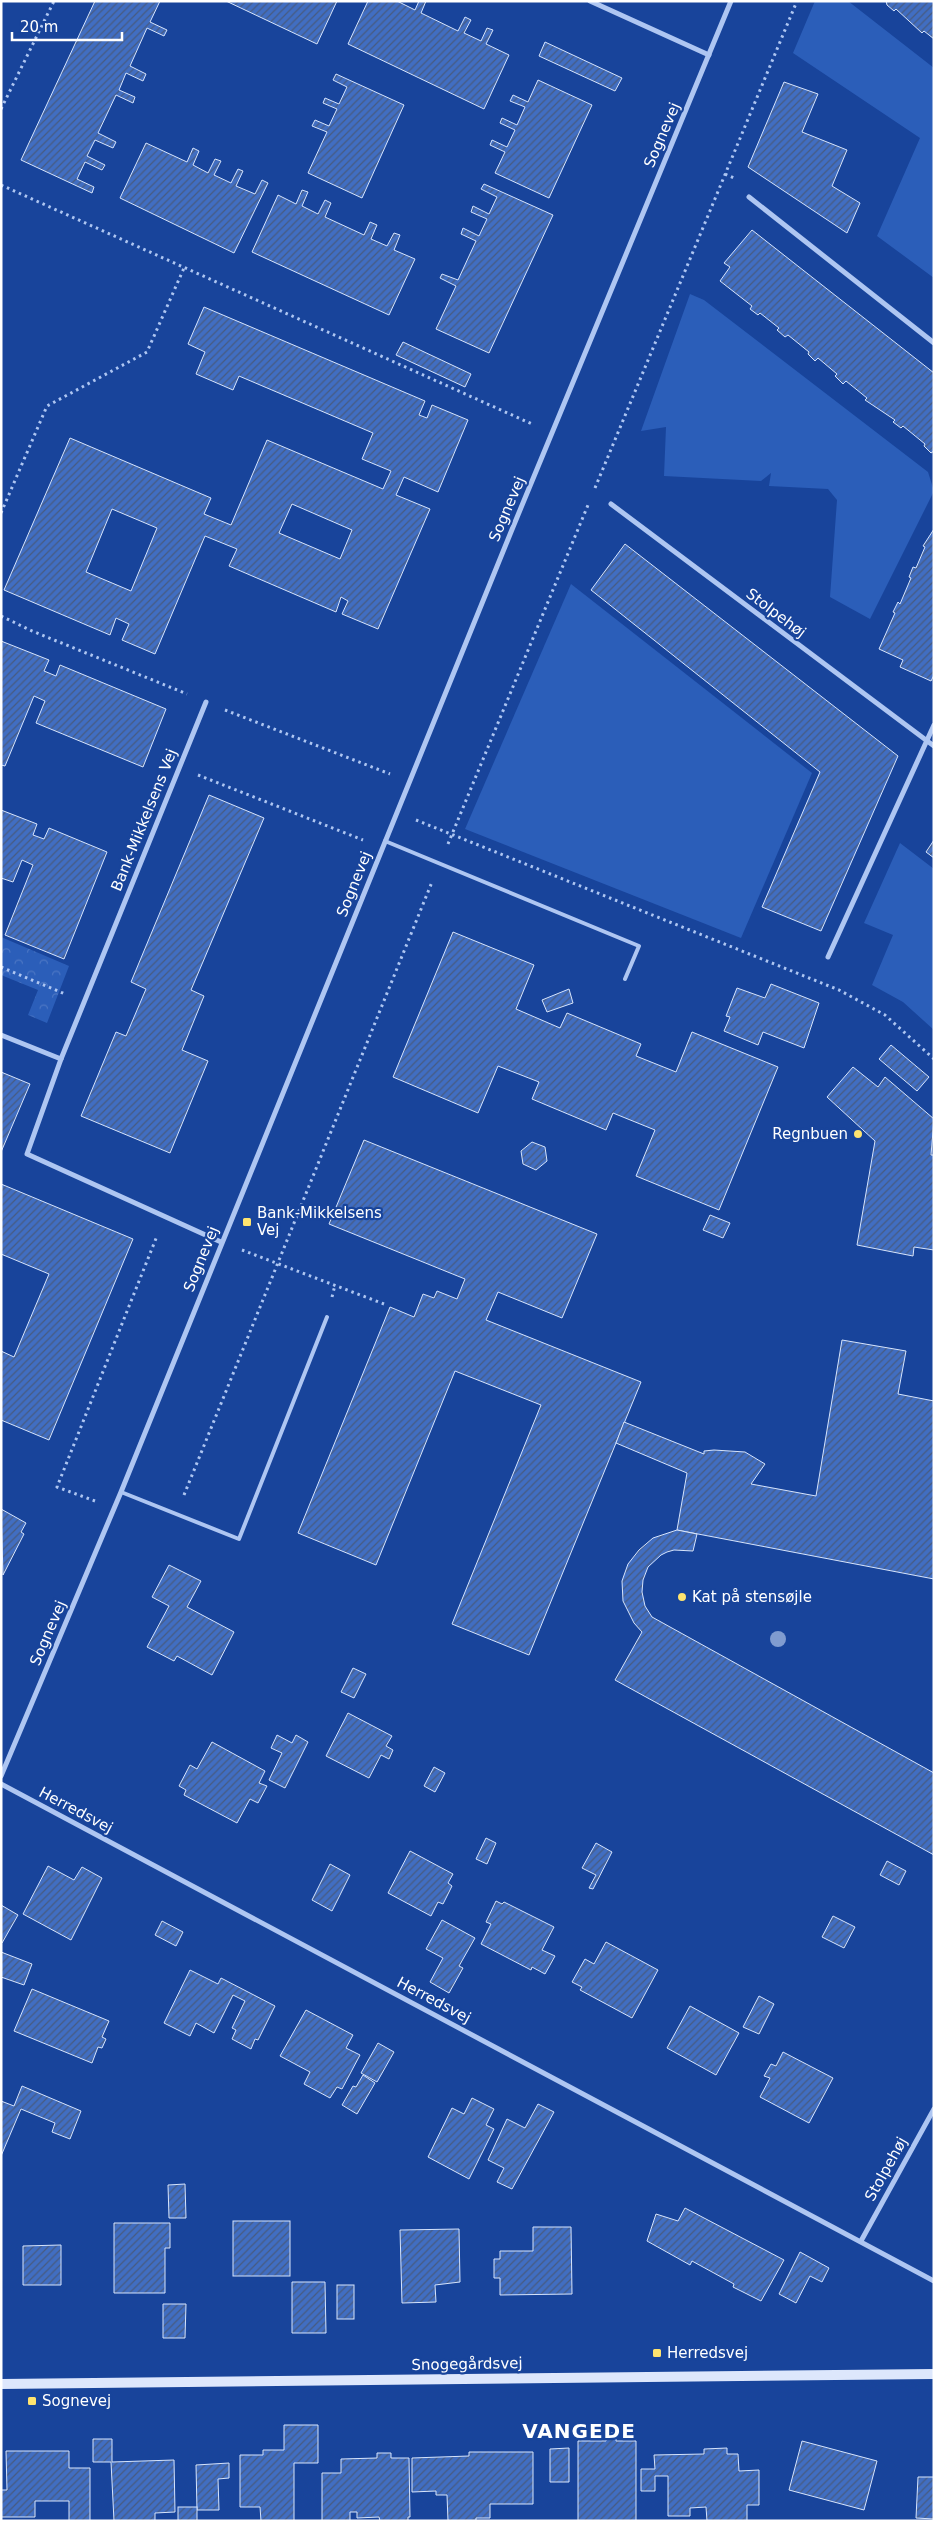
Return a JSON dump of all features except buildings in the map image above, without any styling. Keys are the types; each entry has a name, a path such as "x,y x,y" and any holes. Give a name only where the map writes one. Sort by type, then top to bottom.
{"street":[{"path":"590,1 709,55"},
{"name":"Sognevej","path":"1,1776 121,1492 220,1242 731,1"},
{"path":"749,196 934,343"},
{"name":"Stolpehøj","path":"611,504 934,746"},
{"name":"Bank-Mikkelsens Vej","path":"206,702 61,1060 28,1154 220,1242"},
{"path":"828,957 934,725"},
{"path":"1,1035 61,1060"},
{"name":"Herredsvej","path":"1,1784 934,2281"},
{"name":"Stolpehøj","path":"861,2241 934,2110"},
{"name":"Snogegårdsvej","path":"1,2384 934,2374"}],"lane":[{"path":"385,841 639,946 625,979"},
{"path":"121,1492 239,1539 327,1317"}],"path":[{"path":"1,109 54,1"},
{"path":"592,495 797,1"},
{"path":"1,185 552,434"},
{"path":"1,514 47,406 104,373 147,352 184,268"},
{"path":"176,1514 439,864 588,504"},
{"path":"179,768 383,847"},
{"path":"397,813 839,990 885,1015 934,1059"},
{"path":"1,967 84,1002"},
{"path":"114,1508 57,1487 165,1217"},
{"path":"220,1242 384,1304"}],"green space":[{"path":"815,1 848,1 934,68 934,278 877,236 920,138 793,53"},
{"path":"690,294 704,300 928,472 934,491 870,619 830,597 837,500 828,489 769,486 771,473 761,481 664,476 666,427 641,431"},
{"path":"571,584 812,773 741,938 465,829"},
{"path":"900,843 934,869 934,1030 903,1002 872,985 893,935 864,923"},
{"path":"1,937 69,966 47,1023 28,1015 38,990 1,975"}],"place":[{"name":"Regnbuen","path":"858,1134"},
{"name":"Bank-Mikkelsens Vej","path":"247,1222"},
{"name":"Kat på stensøjle","path":"682,1597"},
{"name":"Herredsvej","path":"657,2353"},
{"name":"Sognevej","path":"32,2401"}],"district":[{"name":"VANGEDE","path":"579,2431"}]}
